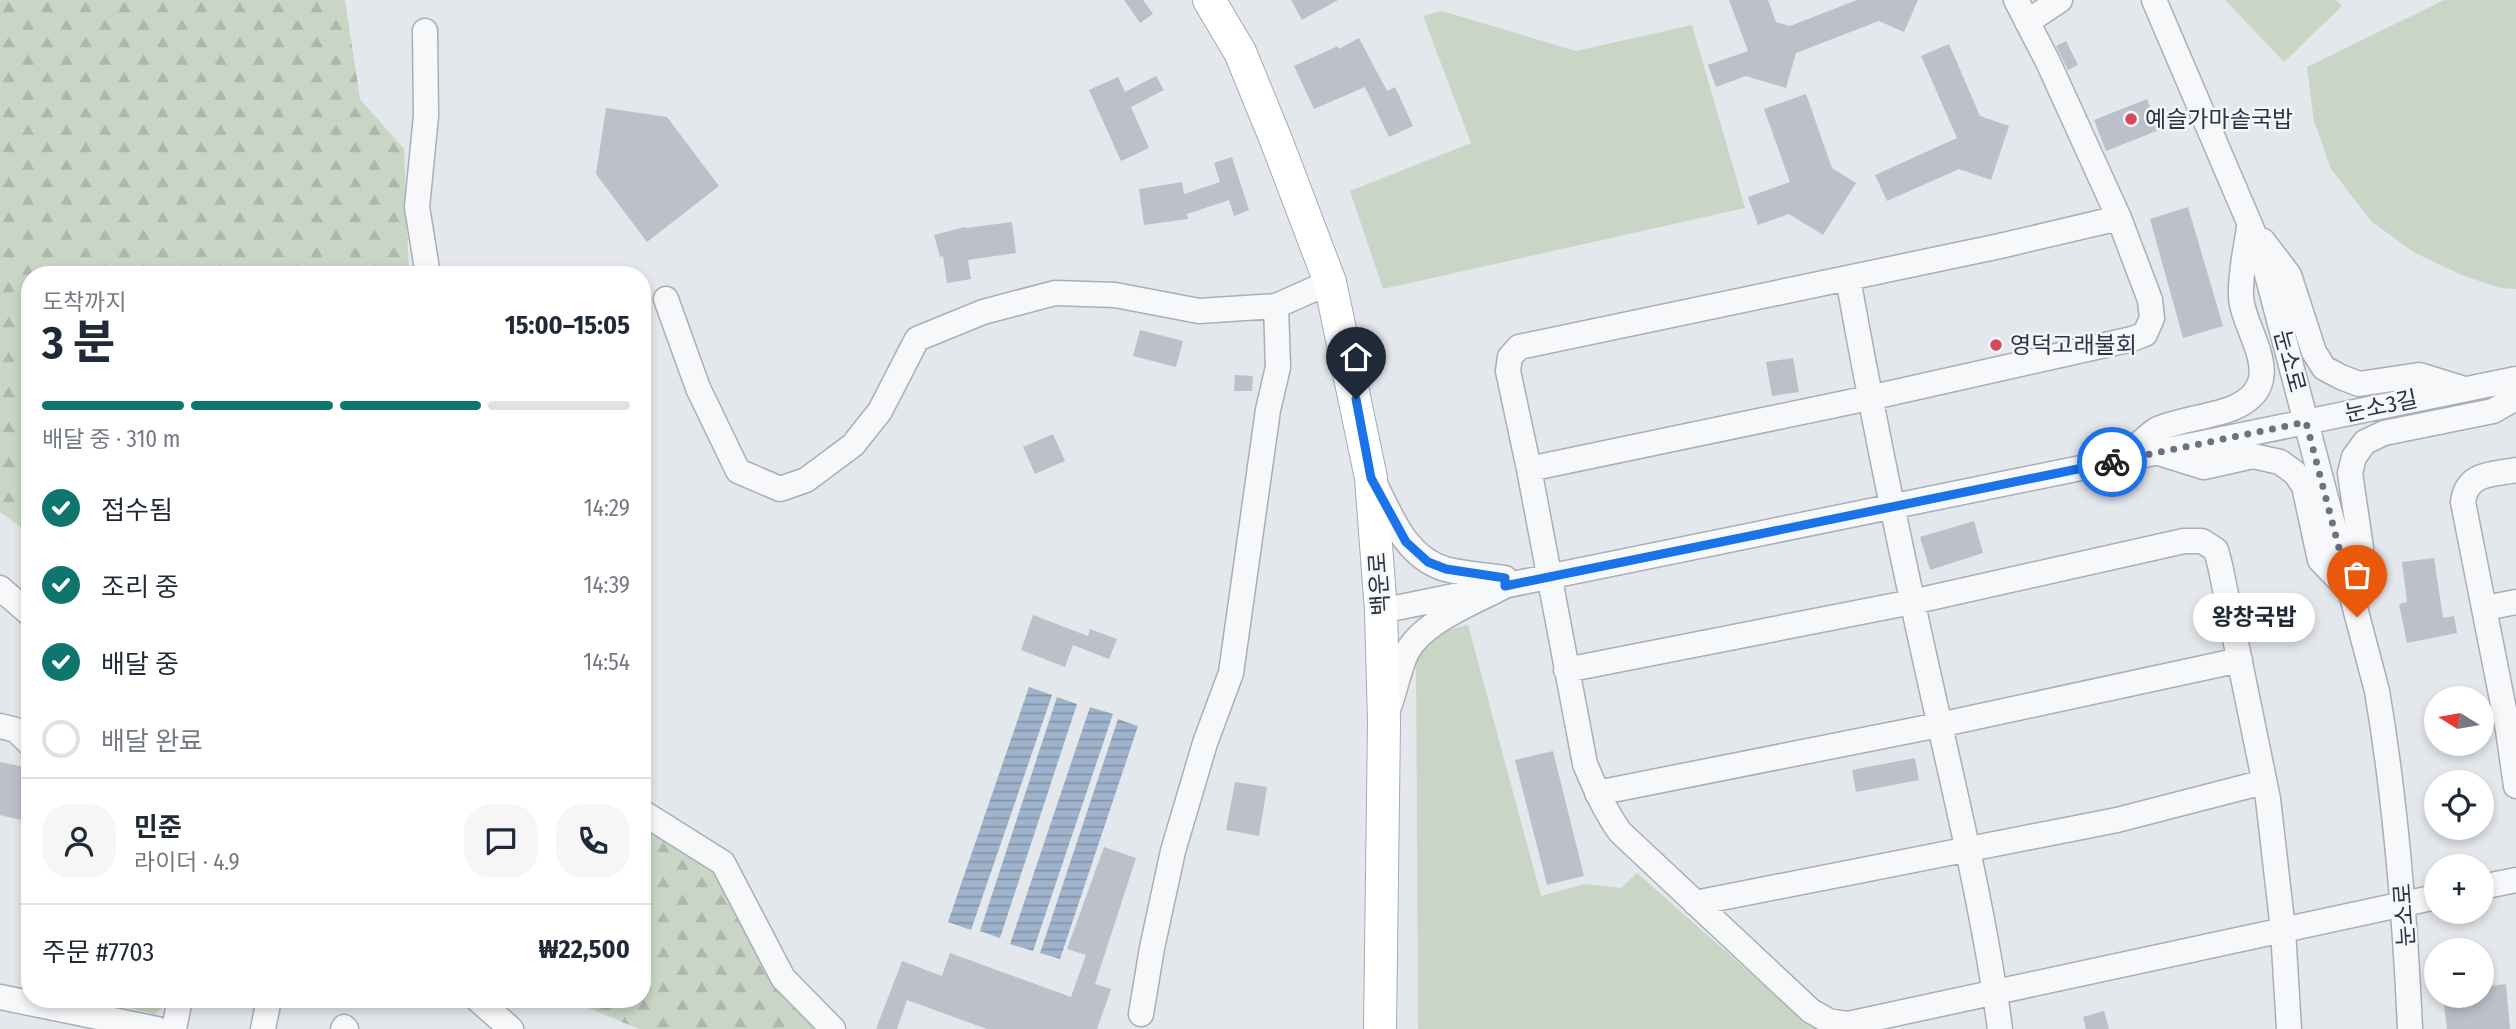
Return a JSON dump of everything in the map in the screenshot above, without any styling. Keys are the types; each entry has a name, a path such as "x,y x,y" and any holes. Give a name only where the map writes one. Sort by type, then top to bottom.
{"main road":[{"name":"백운로","path":"1209,0 1240,52 1330,282 1371,478 1381,611 1384,721 1380,1029"}],"street":[{"path":"1529,469 1869,398 2145,334 2152,318 2150,300 2119,218 2022,11 2060,0"},
{"name":"눈소로","path":"2154,0 2260,248 2377,691 2386,743 2404,904 2410,1029"},
{"path":"425,31 426,116 417,207 427,266"},
{"path":"2119,218 2000,246 1519,347 1510,357 1508,371 1585,764 1597,793 1620,832 1811,1011 1829,1021 1848,1024 2424,900"},
{"path":"2249,222 2289,275 2314,352 2324,368 2360,384 2419,375 2465,389"},
{"path":"2124,459 2157,430 2232,408 2246,401 2258,387 2262,370 2259,352 2241,297 2249,222"},
{"path":"1848,278 1869,398 1967,851 2000,1029"},
{"path":"666,299 698,388 737,471 780,489 806,480 853,444 880,411 917,339 983,312 1055,293 1115,295 1199,311 1276,306 1330,282"},
{"path":"1141,1014 1173,851 1205,743 1231,673 1268,410 1278,367 1276,306"},
{"name":"눈소3길","path":"1381,611 2516,379"},
{"path":"2351,592 2361,548 2350,473 2354,457 2365,442 2384,433 2493,411 2516,398"},
{"path":"2157,452 2204,467 2253,456 2280,462 2295,473 2304,486 2320,560 2351,592"},
{"path":"2516,470 2474,478 2464,490 2463,502 2512,729 2516,786"},
{"path":"1371,478 1406,542 1428,562 1446,569 1505,578 1505,586 1421,634 1407,653 1384,721"},
{"path":"1566,670 1912,602 2184,541 2203,541 2217,550 2264,782 2283,930 2289,1029"},
{"path":"0,588 21,606"},
{"path":"2485,608 2516,602"},
{"path":"1597,793 2240,660"},
{"path":"0,726 16,730 21,735"},
{"path":"1695,903 2117,820 2264,782"},
{"path":"651,818 723,863 783,978 833,1029"},
{"path":"2494,885 2516,880"},
{"path":"0,997 21,1003"},
{"path":"174,1029 178,1008"},
{"path":"263,1029 267,1008"},
{"path":"487,1008 511,1029"},
{"path":"51,1012 157,1029"}],"green space":[{"path":"0,0 345,0 360,99 404,149 409,266 21,266 21,527 0,512"},
{"path":"2336,0 2342,6 2284,62 2226,1"},
{"path":"2444,0 2516,0 2516,289 2500,288 2462,275 2415,253 2371,221 2331,169 2314,121 2307,67"},
{"path":"1442,11 1576,51 1692,25 1745,208 1383,289 1350,191 1471,143 1423,16"},
{"path":"1468,625 1541,896 1584,884 1621,888 1637,873 1792,1010 1825,1029 1418,1029 1416,657 1438,635"},
{"path":"651,828 717,868 818,1029 639,1029 589,1008 651,1008"},
{"path":"130,1008 162,1008 154,1014"}],"water":[{"path":"1029,687 1052,695 971,930 948,922"},
{"path":"1057,697 1077,704 1000,938 980,931"},
{"path":"1090,707 1113,714 1033,951 1010,944"},
{"path":"1118,719 1138,726 1060,959 1040,953"}],"building":[{"path":"1124,0 1143,0 1153,14 1140,23"},
{"path":"1291,0 1338,0 1302,20"},
{"path":"1729,0 1768,0 1776,22 1790,26 1857,0 1918,0 1904,32 1879,21 1796,53 1786,88 1746,76 1716,87 1708,65 1748,51"},
{"path":"1359,38 1387,91 1395,87 1413,126 1389,137 1365,87 1314,109 1294,66 1338,46 1339,49"},
{"path":"2066,41 2078,65 2068,70 2056,46"},
{"path":"1949,44 1980,116 2009,126 1991,180 1959,169 1887,201 1875,175 1957,138 1921,56"},
{"path":"1156,76 1164,90 1131,107 1149,148 1121,161 1089,90 1118,77 1125,92"},
{"path":"1806,94 1832,168 1856,183 1823,235 1789,214 1758,225 1748,197 1790,182 1764,109"},
{"path":"2147,99 2159,130 2106,151 2094,120"},
{"path":"606,108 667,117 719,186 647,242 596,174"},
{"path":"1232,157 1249,210 1234,216 1229,200 1187,214 1188,219 1144,225 1139,189 1182,182 1184,194 1220,182 1214,163"},
{"path":"2188,207 2223,326 2183,338 2150,219"},
{"path":"1012,222 1016,253 968,260 971,279 947,283 943,256 940,257 934,235 965,227"},
{"path":"1140,330 1183,341 1176,367 1133,356"},
{"path":"1793,358 1799,392 1772,396 1766,362"},
{"path":"1235,375 1253,376 1252,391 1234,391"},
{"path":"1053,434 1065,461 1035,474 1023,447"},
{"path":"1974,521 1983,553 1930,570 1920,537"},
{"path":"2434,558 2443,618 2454,616 2457,633 2407,643 2399,604 2407,602 2402,562"},
{"path":"1033,615 1088,636 1090,629 1117,639 1109,659 1073,645 1065,667 1021,650"},
{"path":"1553,751 1584,876 1547,885 1515,760"},
{"path":"1915,758 1919,780 1856,792 1852,770"},
{"path":"0,762 21,766 21,820 0,815"},
{"path":"1235,782 1267,787 1259,836 1226,830"},
{"path":"1104,847 1136,858 1095,984 1111,989 1097,1029 987,1029 907,1000 897,1029 876,1029 902,961 942,976 950,953 1071,997 1086,955 1067,949"},
{"path":"2506,984 2510,1029 2447,1029 2444,1008 2494,1008 2494,986"},
{"path":"2104,1011 2109,1029 2086,1029 2083,1017"}],"way so far":[{"path":"2112,462 2306,422 2357,617"}],"place":[{"name":"예슬가마솥국밥","path":"2131,119"},
{"name":"영덕고래불회","path":"1996,345"},
{"name":"왕창국밥","path":"2357,617"}],"route":[{"path":"1356,399 1371,478 1406,542 1428,562 1446,569 1505,578 1505,586 2112,462"}]}
